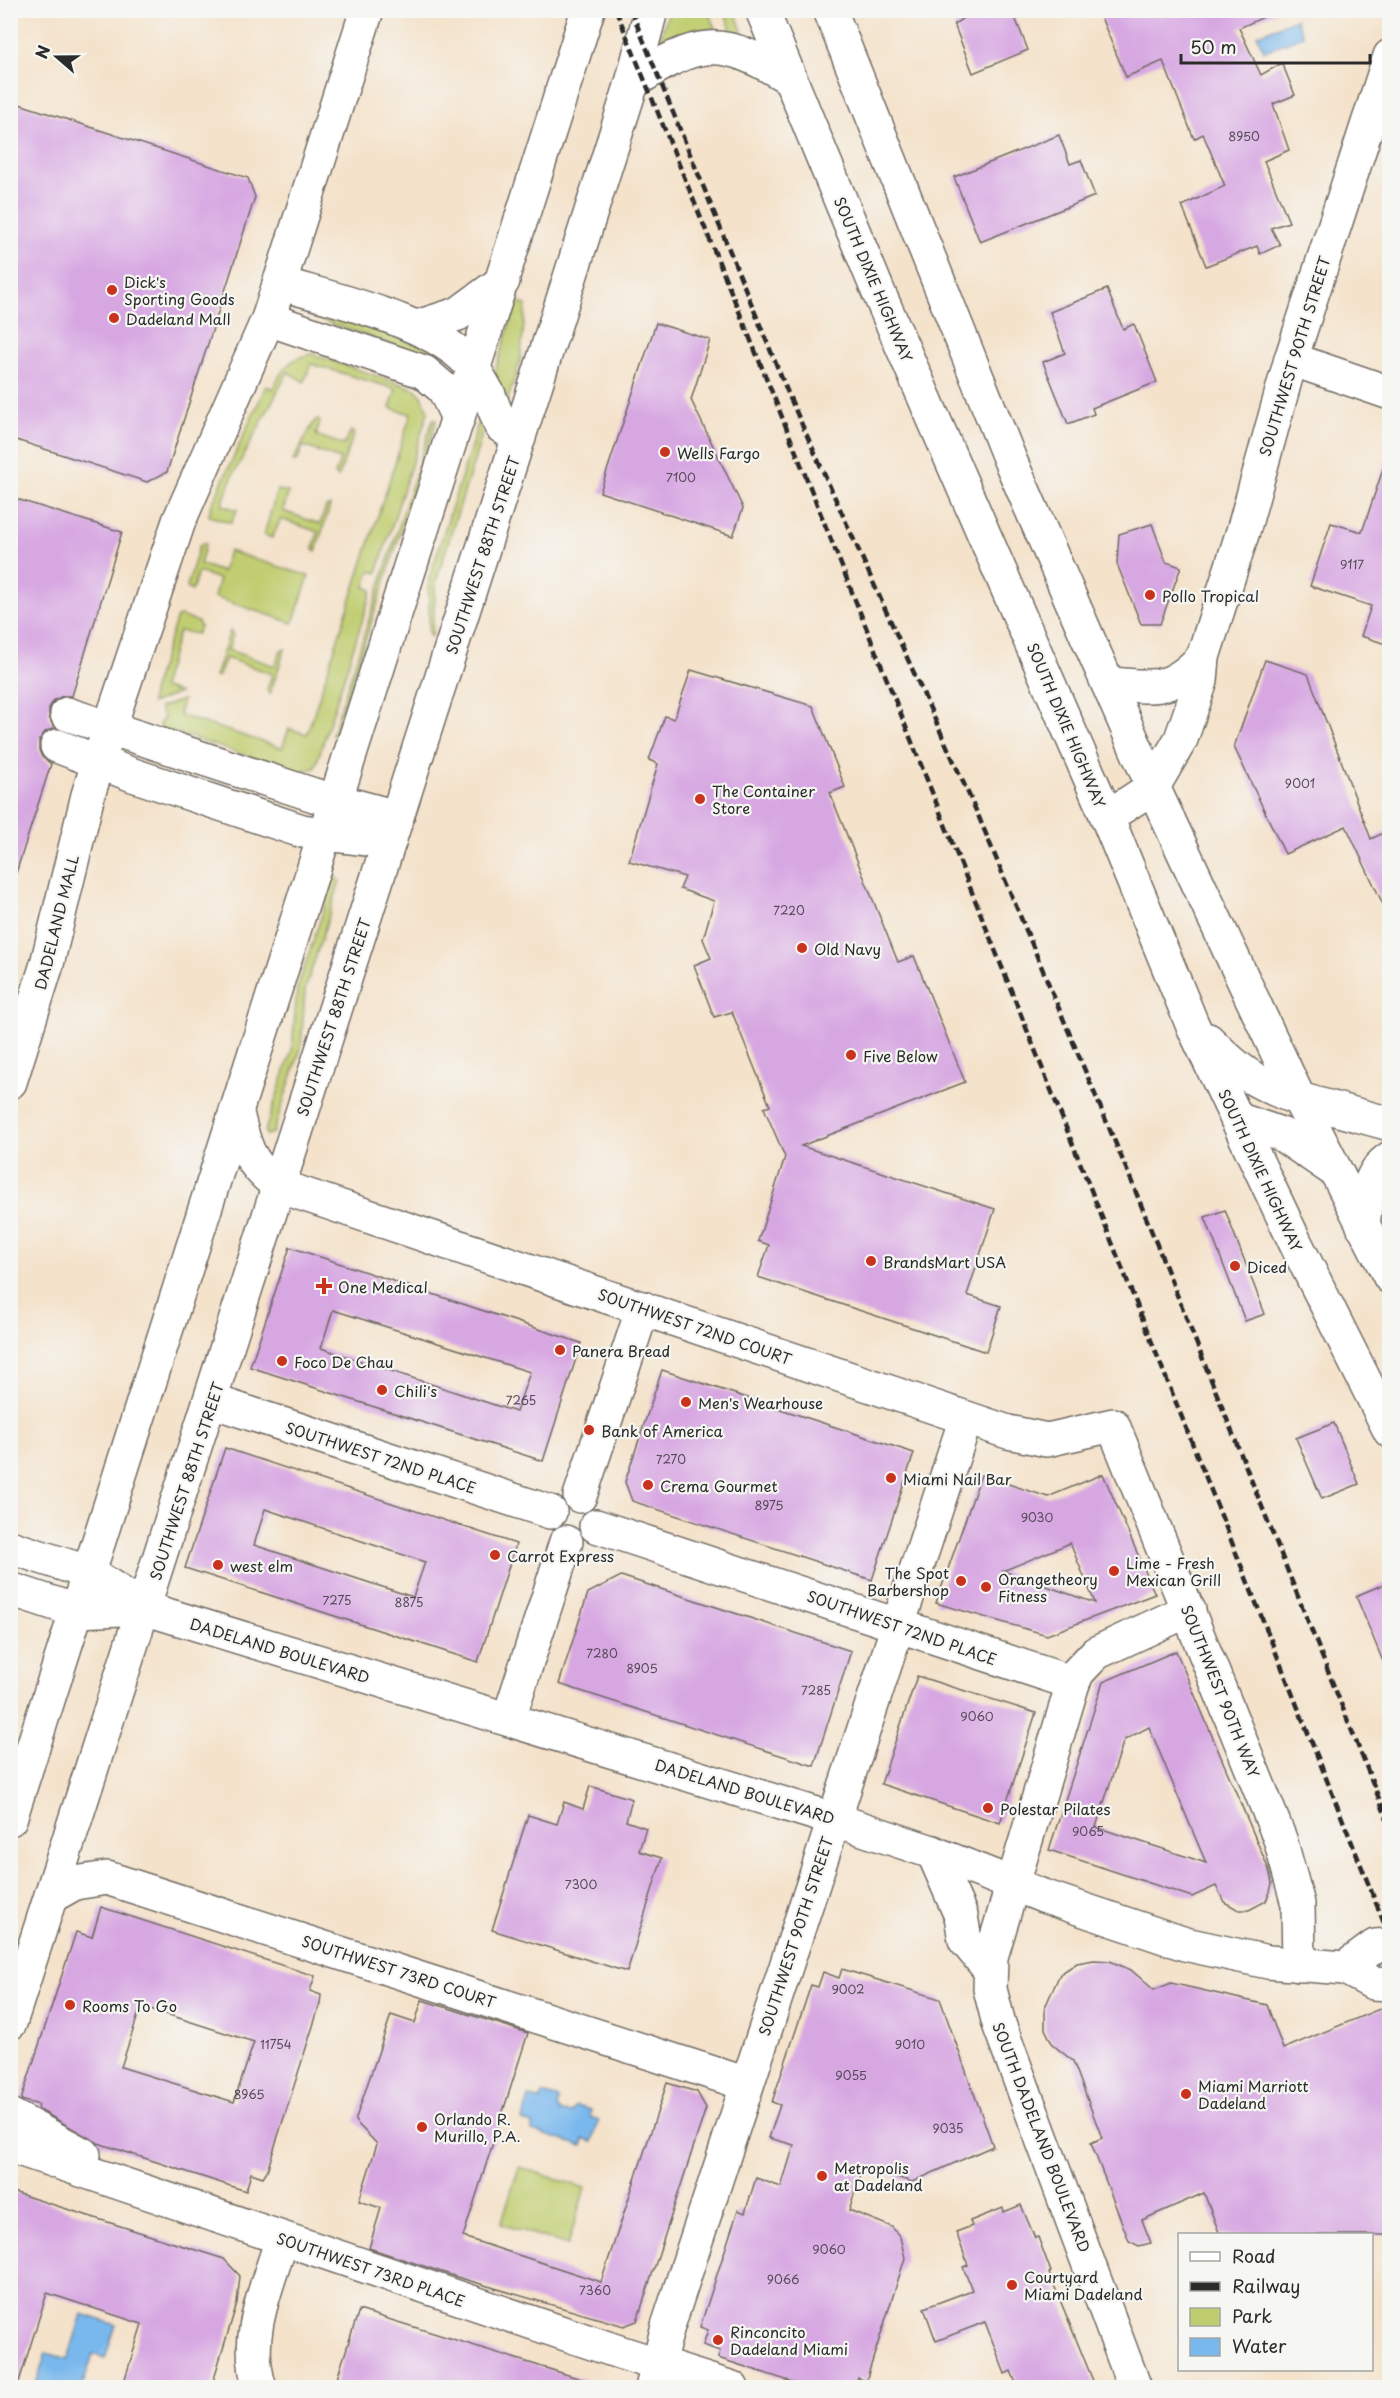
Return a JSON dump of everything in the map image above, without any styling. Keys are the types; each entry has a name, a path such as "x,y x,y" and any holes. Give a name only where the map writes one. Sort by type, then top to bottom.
{"main road":[{"name":"DADELAND MALL","path":"10,1082 47,964 86,802 110,728 179,521 268,319 367,10"},
{"path":"10,1819 588,10"},
{"name":"SOUTHWEST 88TH STREET","path":"10,2023 212,1401 392,829 519,438 632,83 651,10"},
{"name":"SOUTH DIXIE HIGHWAY","path":"762,10 789,78 1107,816 1192,1024 1389,1431"},
{"path":"830,10 1006,449 1153,787 1299,1099 1338,1172 1389,1277"},
{"path":"632,83 669,58 684,52 707,48 737,50 758,58 789,78"},
{"name":"SOUTHWEST 90TH STREET","path":"1107,816 1153,787 1181,739 1201,681 1203,657 1244,528 1291,359 1389,56"},
{"path":"417,327 458,314 503,281"},
{"path":"279,283 417,327 453,348 474,369 489,395 501,426 519,438"},
{"path":"268,319 424,372 444,389 458,418"},
{"path":"1291,359 1389,393"},
{"name":"SOUTHWEST 90TH STREET","path":"1108,684 1165,686 1185,676 1203,657"},
{"path":"67,714 336,802 392,829"},
{"path":"57,746 302,831 326,834 392,829"},
{"path":"1192,1024 1239,1071 1260,1084 1299,1099 1389,1124"},
{"path":"237,1113 246,1151 261,1173 279,1186"},
{"path":"1237,1119 1281,1134 1338,1172"},
{"path":"1363,1226 1371,1180 1376,1170 1389,1158"},
{"name":"SOUTHWEST 72ND COURT","path":"279,1186 1027,1438 1047,1440 1113,1425"},
{"path":"580,1496 643,1308"},
{"name":"SOUTHWEST 72ND PLACE","path":"212,1401 550,1512"},
{"name":"SOUTHWEST 90TH STREET","path":"656,2376 668,2326 966,1418"},
{"name":"SOUTHWEST 90TH WAY","path":"1113,1425 1189,1610 1289,1867 1299,1904 1299,1965"},
{"path":"565,1496 580,1496 587,1499 596,1511 596,1526 593,1533 581,1542 566,1542 559,1539 550,1527 550,1512 565,1496"},
{"name":"SOUTHWEST 72ND PLACE","path":"596,1526 897,1627 1073,1683"},
{"path":"509,1718 566,1542"},
{"path":"10,1547 90,1573"},
{"name":"DADELAND BOULEVARD","path":"90,1573 144,1608 834,1819 933,1852 1117,1922 1192,1946 1254,1960 1345,1968 1373,1983 1389,1984"},
{"path":"10,1589 77,1611"},
{"name":"DADELAND BOULEVARD","path":"77,1611 144,1608"},
{"path":"1073,1683 1086,1661 1102,1649 1189,1610"},
{"name":"SOUTH DADELAND BOULEVARD","path":"1073,1683 1027,1833 1015,1884 989,1969 990,1989 999,2024 1135,2388"},
{"path":"933,1852 961,1916 965,1940 989,1969"},
{"name":"SOUTHWEST 73RD COURT","path":"52,1896 75,1883 107,1878 747,2084"},
{"path":"1345,1968 1375,1946 1389,1945"},
{"path":"10,2115 63,2142 134,2187"},
{"name":"SOUTHWEST 73RD PLACE","path":"10,2146 282,2239 656,2376 732,2388"},
{"path":"260,2388 253,2359 255,2329 282,2239"}],"green space":[{"path":"669,11 708,11 715,29 691,32 663,40 661,35"},
{"path":"724,11 735,11 742,31 740,33 732,32"},
{"path":"517,302 526,305 520,362 507,402 493,377"},
{"path":"308,307 440,352 437,360 309,316 302,310"},
{"path":"312,354 415,389 422,396 428,412 377,573 370,571 365,587 372,590 315,768 297,772 161,728 159,724 164,718 159,708 183,700 179,715 282,748 289,729 307,734 411,414 390,408 396,389 311,364 304,382 288,372 232,477 222,505 237,510 231,523 209,516 210,509 266,386 273,389 279,376 292,361"},
{"path":"480,418 483,427 480,442 436,581 432,637 429,635 429,579"},
{"path":"317,419 320,422 316,435 344,445 351,431 354,434 338,477 335,474 340,459 303,446 298,460 293,461"},
{"path":"433,419 436,419 435,426 335,735 332,735"},
{"path":"277,490 288,492 283,511 320,524 326,507 330,506 316,551 313,548 318,532 281,519 272,538 264,535"},
{"path":"206,543 200,564 222,572 229,551 309,576 293,623 214,597 219,579 198,572 192,591 188,589 199,547"},
{"path":"181,616 198,622 200,626 197,634 179,631 162,687 179,693 151,704 152,692 177,617"},
{"path":"230,631 233,635 228,650 275,666 281,650 285,649 270,694 267,690 272,674 226,658 219,676 215,677"},
{"path":"335,876 340,881 305,990 301,1048 273,1133 266,1135 265,1131 292,1050 297,989"},
{"path":"519,2167 585,2188 568,2245 501,2224"}],"water":[{"path":"1296,19 1303,36 1264,51 1257,35"},
{"path":"543,2094 559,2099 557,2106 560,2112 571,2113 576,2106 591,2110 590,2117 599,2120 592,2142 584,2139 582,2146 532,2131 533,2124 522,2121 529,2097 541,2100"},
{"path":"82,2314 116,2325 105,2358 93,2354 82,2387 35,2387 46,2353 68,2359"}],"building":[{"path":"959,10 1012,10 1028,50 973,73 954,24 962,19"},
{"path":"1098,10 1279,10 1239,28 1261,75 1282,63 1295,95 1273,104 1289,150 1264,161 1289,222 1271,228 1280,245 1260,254 1257,246 1206,266 1182,206 1225,186 1203,134 1194,139 1163,61 1126,77"},
{"name":"Dadeland Mall","path":"10,101 248,178 255,197 167,472 147,482 10,438"},
{"path":"1059,135 1070,164 1081,160 1095,196 980,242 954,177"},
{"path":"1107,289 1123,329 1134,324 1157,382 1092,408 1094,414 1068,424 1043,362 1065,353 1050,312"},
{"name":"Wells Fargo","path":"656,323 710,340 691,400 743,508 733,536 600,492"},
{"path":"1386,460 1389,460 1387,560 1389,645 1361,636 1371,606 1310,586 1331,523 1362,532"},
{"path":"10,497 122,532 72,696 63,696 54,700 49,708 49,717 54,728 45,732 39,740 42,757 51,764 15,876 10,876"},
{"name":"Pollo Tropical","path":"1152,524 1166,562 1181,567 1160,624 1141,624 1117,564 1119,534"},
{"path":"1265,660 1308,674 1371,839 1389,830 1389,917 1346,826 1285,854 1234,747"},
{"path":"691,670 813,706 845,787 830,793 898,962 914,956 965,1082 801,1146 995,1209 967,1295 1001,1306 986,1352 758,1277 769,1245 758,1241 785,1157 764,1108 770,1106 732,1012 714,1017 694,965 711,958 703,939 714,901 680,889 685,877 629,861 658,764 649,760 665,716 674,719"},
{"name":"Diced","path":"1225,1210 1265,1314 1245,1321 1205,1217"},
{"path":"290,1247 581,1343 543,1461 250,1367","holes":["333,1310 530,1372 516,1412 321,1348"]},
{"path":"662,1370 914,1453 872,1580 632,1501 625,1482"},
{"path":"1334,1423 1359,1484 1322,1499 1296,1438"},
{"path":"225,1448 516,1544 478,1662 185,1568","holes":["265,1509 425,1562 413,1597 254,1545"]},
{"path":"1103,1474 1155,1594 1047,1635 936,1603 981,1475 1048,1497","holes":["1070,1543 1095,1603 1003,1571"]},
{"path":"621,1576 851,1651 814,1766 559,1684 588,1593"},
{"path":"1389,1582 1389,1676 1356,1596"},
{"path":"1176,1651 1269,1870 1272,1883 1266,1901 1249,1910 1239,1910 1224,1902 1216,1886 1192,1897 1049,1850 1103,1682","holes":["1149,1727 1206,1863 1096,1827 1124,1740"]},
{"path":"917,1676 1036,1713 1000,1823 881,1784"},
{"path":"590,1786 632,1799 626,1821 646,1828 639,1851 662,1858 627,1972 492,1930 528,1815 557,1824 564,1802 583,1809"},
{"path":"101,1907 315,1976 310,1991 321,1995 320,2004 267,2171 263,2177 251,2173 246,2191 98,2143 38,2109 39,2105 21,2100 76,1932 92,1937","holes":["141,2006 254,2042 234,2102 121,2067"]},
{"name":"Miami Marriott Dadeland","path":"1094,1960 1110,1961 1131,1970 1154,1990 1171,1983 1267,2005 1283,2049 1389,2005 1389,2235 1373,2235 1373,2233 1219,2233 1204,2193 1142,2220 1151,2243 1139,2246 1129,2241 1091,2143 1102,2138 1073,2061 1053,2045 1045,2029 1045,2007 1060,1974 1077,1963"},
{"name":"Metropolis at Dadeland","path":"842,1969 940,1999 993,2146 912,2182 863,2167 849,2210 892,2227 900,2237 905,2258 866,2381 858,2378 855,2388 811,2388 718,2358 720,2351 703,2345 708,2330 700,2327 738,2210 745,2213 756,2178 781,2187 794,2145 769,2138 780,2105 772,2102 811,1985 818,1987 823,1972 839,1978"},
{"path":"422,2000 528,2033 463,2237 601,2282 667,2083 697,2092 706,2108 637,2321 624,2326 457,2277 369,2248 381,2208 359,2201 377,2144 355,2121 391,2015 415,2023"},
{"path":"10,2191 224,2259 240,2276 237,2303 211,2388 122,2388 142,2324 47,2293 17,2388 10,2388"},
{"name":"Courtyard Miami Dadeland","path":"1021,2205 1035,2238 1038,2237 1051,2272 1049,2273 1096,2388 1018,2388 1011,2371 1005,2374 985,2322 936,2341 924,2308 972,2290 963,2267 968,2265 956,2232 972,2226 970,2221 1003,2208 1004,2212"},
{"path":"359,2310 594,2383 593,2388 334,2388"}],"railway":[{"path":"616,10 776,402 1390,1938"},
{"path":"631,10 790,398 978,815 1131,1180 1390,1826"}],"place":[{"name":"Dick's Sporting Goods","path":"112,290"},
{"name":"Dadeland Mall","path":"114,318"},
{"name":"Wells Fargo","path":"665,452"},
{"name":"Pollo Tropical","path":"1150,595"},
{"name":"The Container Store","path":"700,799"},
{"name":"Old Navy","path":"802,948"},
{"name":"Five Below","path":"851,1055"},
{"name":"BrandsMart USA","path":"871,1261"},
{"name":"Diced","path":"1235,1266"},
{"name":"One Medical","path":"324,1286"},
{"name":"Panera Bread","path":"560,1350"},
{"name":"Foco De Chau","path":"282,1361"},
{"name":"Chili's","path":"382,1390"},
{"name":"Men's Wearhouse","path":"686,1402"},
{"name":"Bank of America","path":"589,1430"},
{"name":"Miami Nail Bar","path":"891,1478"},
{"name":"Crema Gourmet","path":"648,1485"},
{"name":"Carrot Express","path":"495,1555"},
{"name":"west elm","path":"218,1565"},
{"name":"Lime - Fresh Mexican Grill","path":"1114,1571"},
{"name":"The Spot Barbershop","path":"961,1581"},
{"name":"Orangetheory Fitness","path":"986,1587"},
{"name":"Polestar Pilates","path":"988,1808"},
{"name":"Rooms To Go","path":"70,2005"},
{"name":"Miami Marriott Dadeland","path":"1186,2094"},
{"name":"Orlando R. Murillo, P.A.","path":"422,2127"},
{"name":"Metropolis at Dadeland","path":"822,2176"},
{"name":"Courtyard Miami Dadeland","path":"1012,2285"},
{"name":"Rinconcito Dadeland Miami","path":"718,2340"}]}
